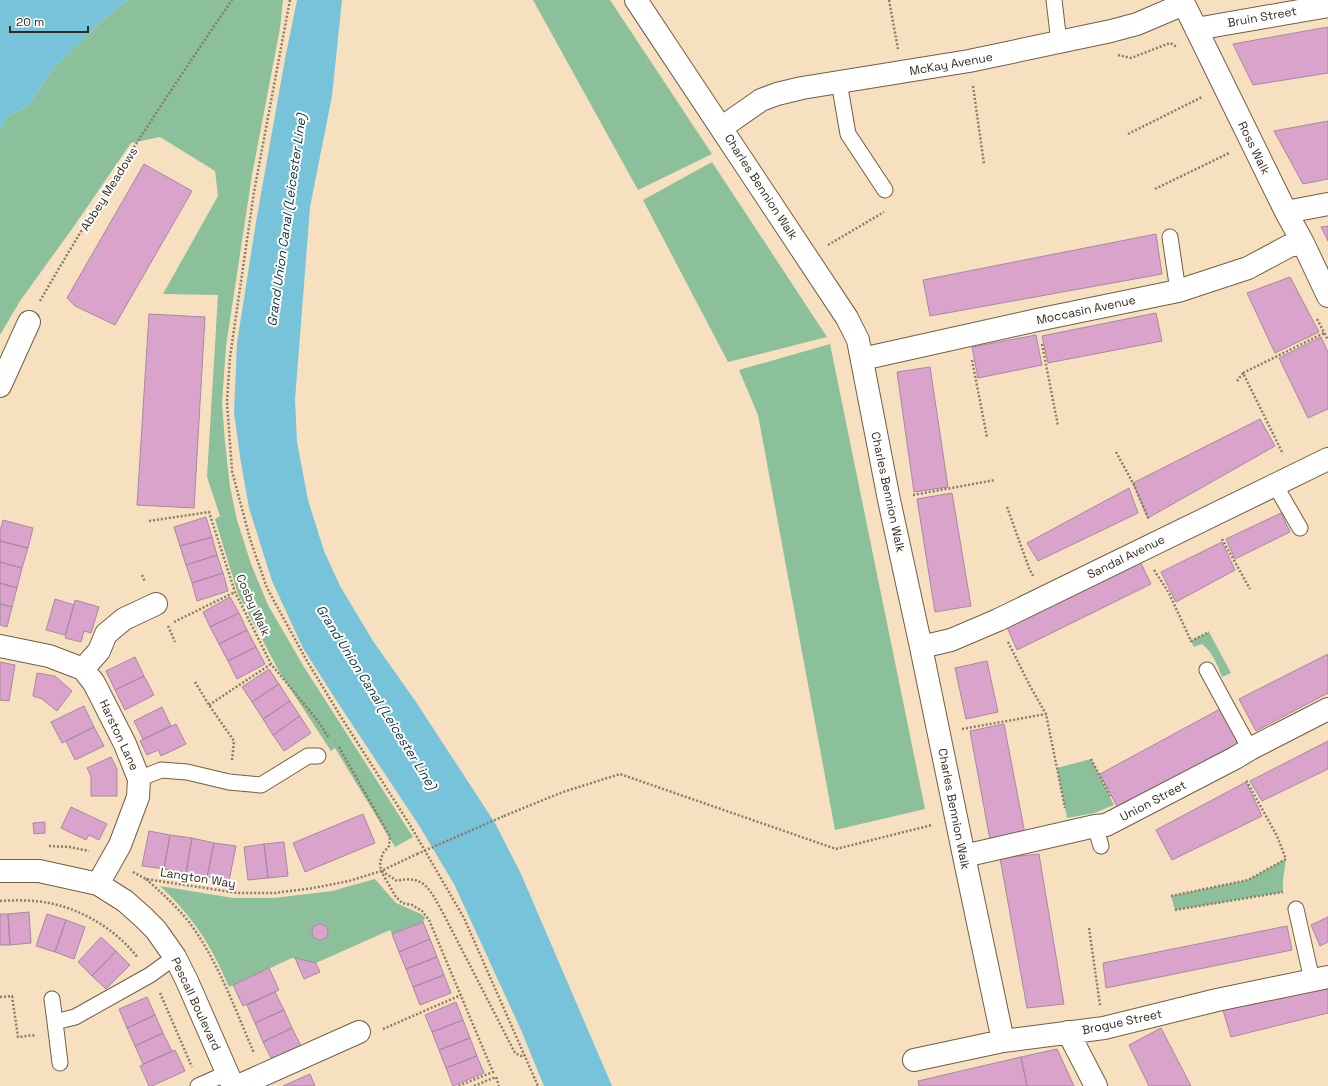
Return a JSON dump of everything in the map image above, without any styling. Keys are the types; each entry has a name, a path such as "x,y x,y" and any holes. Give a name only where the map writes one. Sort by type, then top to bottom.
{"street":[{"name":"Charles Bennion Walk","path":"636,0 853,328 858,340 889,500 922,647 1003,1041"},
{"name":"McKay Avenue","path":"721,128 761,100 777,94 839,82 970,61 1127,27 1183,2"},
{"name":"Ross Walk","path":"1183,2 1328,296"},
{"name":"Bruin Street","path":"1196,29 1328,6"},
{"path":"1286,212 1328,204"},
{"name":"Moccasin Avenue","path":"862,359 1037,320 1178,291 1248,268 1289,246 1303,243"},
{"path":"0,386 29,322"},
{"name":"Sandal Avenue","path":"922,647 950,640 998,620 1328,459"},
{"path":"0,646 49,656 84,670 99,651 106,634 124,619 156,604"},
{"name":"Harston Lane","path":"84,670 94,683 107,708 125,744 139,779 138,797 120,845 98,884"},
{"name":"Union Street","path":"964,856 1070,832 1098,836 1106,825 1328,709"},
{"name":"Pescall Boulevard","path":"0,871 39,871 98,884 125,901 143,917 156,930 175,957 233,1082"},
{"name":"Brogue Street","path":"914,1060 1003,1041 1104,1028 1210,1002 1320,979"},
{"path":"233,1082 264,1075 368,1032"},
{"path":"1068,1032 1096,1086"}],"lane":[{"path":"1054,0 1059,42"},
{"path":"839,82 848,134 885,190"},
{"path":"1170,237 1178,291"},
{"path":"1284,480 1300,528"},
{"path":"1207,670 1242,754"},
{"path":"139,779 161,770 187,772 229,782 261,785 308,756 318,756"},
{"path":"1296,909 1320,979"},
{"path":"56,1027 150,975 175,957"},
{"path":"52,999 60,1062"},
{"path":"198,1086 233,1082"}],"path":[{"name":"Abbey Meadows","path":"29,322 67,254 106,192 232,0"},
{"path":"290,0 254,192 230,357 227,402 232,471 250,539 268,588 307,661 410,825 464,918 538,1086"},
{"path":"889,0 902,72"},
{"path":"1094,34 1114,54 1131,58 1170,43 1180,48"},
{"path":"970,61 984,164"},
{"path":"1128,134 1202,96 1205,100"},
{"path":"1155,189 1232,152"},
{"path":"807,258 887,210"},
{"path":"1037,320 1058,426"},
{"path":"1237,381 1243,373 1324,332"},
{"path":"968,336 987,437"},
{"path":"1243,373 1284,480"},
{"path":"1116,452 1133,483 1148,518 1161,541"},
{"path":"889,500 995,480"},
{"path":"1007,507 1029,568 1045,598"},
{"name":"Cosby Walk","path":"149,521 209,512 235,592 271,664 318,721 334,746 337,743 390,837 389,846 383,853 380,862 381,871"},
{"path":"1209,516 1250,589"},
{"path":"1140,550 1169,593 1191,641 1209,632"},
{"path":"998,620 1030,686 1046,714 1070,832"},
{"path":"167,626 175,642"},
{"path":"209,706 271,664"},
{"path":"195,682 209,706 234,741 229,782"},
{"path":"939,733 1046,714"},
{"path":"318,756 334,746"},
{"path":"1171,896 1248,880 1286,859 1242,754"},
{"path":"1091,759 1121,818"},
{"name":"Langton Way","path":"47,846 70,847 98,854 112,859 146,879 238,893 275,893 349,881 381,871 504,816 563,792 620,774 836,849 957,818"},
{"path":"381,871 397,881 406,878 417,880 430,890 514,1053 521,1056 525,1055"},
{"path":"381,871 396,898 402,903 412,905 422,911 429,920 493,1072 458,1086"},
{"path":"146,879 167,898 189,923 211,957 264,1075"},
{"path":"1175,910 1284,892"},
{"path":"1089,928 1093,965 1104,1028"},
{"path":"368,1032 461,995"},
{"path":"0,998 12,996 18,1037 56,1027"},
{"path":"474,1086 496,1077 499,1086"}],"green space":[{"path":"128,0 283,0 280,28 252,175 226,346 222,403 230,487 237,520 251,564 268,605 304,667 413,837 395,847 335,748 331,751 280,673 238,594 215,519 220,516 207,477 218,295 163,294 218,196 215,171 160,137 131,143 20,301 0,335 0,131 7,117 28,106 53,69 104,19"},
{"path":"533,0 610,0 712,154 638,190"},
{"path":"712,162 827,337 728,362 643,200"},
{"path":"830,344 925,809 835,830 758,415 739,370"},
{"path":"1209,632 1231,673 1222,677 1217,663 1209,651 1202,644 1194,647 1191,641"},
{"path":"1091,759 1114,805 1094,813 1067,818 1057,768"},
{"path":"1286,859 1283,892 1175,910 1171,896 1248,880"},
{"path":"375,879 396,903 421,914 425,918 423,922 392,934 390,930 316,963 292,958 229,987 208,945 192,921 183,909 160,886 233,898 274,898 332,891"}],"water":[{"path":"0,0 128,0 104,19 53,69 28,106 7,117 0,131"},
{"name":"Grand Union Canal (Leicester Line)","path":"297,0 342,0 332,96 310,207 295,400 297,442 308,500 324,551 340,586 373,641 416,702 495,823 521,874 612,1086 544,1086 521,1030 454,884 420,827 303,648 272,581 249,508 234,413 237,343 256,222"}],"building":[{"path":"1328,27 1328,73 1253,85 1233,44"},
{"path":"1328,121 1328,179 1303,184 1274,131"},
{"path":"144,164 192,191 115,325 75,306 67,298"},
{"path":"1328,226 1328,241 1321,227"},
{"path":"1156,234 1162,274 930,316 923,280"},
{"path":"1290,277 1319,332 1275,353 1247,293"},
{"path":"1156,313 1162,341 1048,363 1042,336"},
{"path":"149,314 205,317 194,508 137,505"},
{"path":"1036,335 1042,365 978,378 972,347"},
{"path":"1321,337 1328,352 1328,409 1308,418 1279,358"},
{"path":"930,367 948,487 914,492 897,372"},
{"path":"1260,419 1275,446 1148,518 1133,483"},
{"path":"1129,488 1138,513 1038,561 1027,543"},
{"path":"952,493 971,606 935,612 917,499"},
{"path":"1281,513 1290,532 1235,559 1226,539"},
{"path":"206,517 212,537 180,546 174,527"},
{"path":"3,520 33,528 28,548 0,541 0,531"},
{"path":"212,537 217,555 186,565 180,546"},
{"path":"0,541 28,548 22,568 0,562"},
{"path":"1222,542 1235,570 1176,602 1161,572"},
{"path":"217,555 223,573 192,583 186,565"},
{"path":"1140,561 1151,584 1017,650 1006,625"},
{"path":"0,562 22,568 17,588 0,583"},
{"path":"223,573 228,591 197,601 192,583"},
{"path":"0,583 17,588 12,607 0,604"},
{"path":"230,597 239,613 210,627 203,612"},
{"path":"55,599 74,605 65,635 46,630"},
{"path":"75,600 99,607 91,633 84,631 81,642 65,638"},
{"path":"0,604 12,607 7,627 0,625"},
{"path":"239,613 247,630 219,644 210,627"},
{"path":"247,630 256,647 228,661 219,644"},
{"path":"256,647 265,664 237,679 228,661"},
{"path":"1328,654 1328,693 1256,731 1239,699"},
{"path":"135,657 144,676 115,690 106,671"},
{"path":"987,661 998,712 966,719 955,668"},
{"path":"0,662 15,665 9,701 0,700"},
{"path":"269,669 279,684 252,702 242,687"},
{"path":"37,673 55,676 72,691 57,711 42,699 33,696"},
{"path":"144,676 154,695 125,710 115,690"},
{"path":"279,684 290,701 263,719 252,702"},
{"path":"290,701 300,716 273,735 263,719"},
{"path":"84,706 94,727 62,743 51,722"},
{"path":"162,707 171,726 143,739 134,721"},
{"path":"1220,709 1239,743 1118,808 1100,774"},
{"path":"300,716 311,733 284,751 273,735"},
{"path":"176,724 186,744 161,756 158,750 147,755 140,741"},
{"path":"1004,724 1025,834 990,840 970,731"},
{"path":"94,727 104,746 75,760 66,741"},
{"path":"1328,741 1328,769 1262,801 1250,781"},
{"path":"111,757 117,769 117,796 91,796 91,776 87,768"},
{"path":"1246,782 1262,816 1172,860 1156,830"},
{"path":"71,807 107,824 99,840 89,835 86,840 61,828"},
{"path":"363,814 375,843 305,872 293,843"},
{"path":"45,822 45,833 34,834 33,823"},
{"path":"149,831 170,835 164,869 142,866"},
{"path":"170,835 192,838 186,873 164,869"},
{"path":"192,838 214,843 207,877 186,873"},
{"path":"284,842 288,876 268,878 264,844"},
{"path":"214,843 236,846 229,881 207,877"},
{"path":"264,844 268,878 248,880 244,847"},
{"path":"1039,854 1064,1004 1027,1008 1000,858"},
{"path":"29,912 31,943 10,945 8,914"},
{"path":"0,914 8,914 10,945 0,945"},
{"path":"47,914 66,920 55,952 36,946"},
{"path":"1328,917 1328,942 1320,946 1311,925"},
{"path":"66,920 85,927 74,959 55,952"},
{"path":"423,922 430,939 399,952 392,934"},
{"path":"320,924 326,926 328,932 326,938 320,940 314,938 312,932 314,926"},
{"path":"1287,926 1292,950 1106,988 1103,963"},
{"path":"101,937 116,951 92,976 78,962"},
{"path":"430,939 437,957 406,969 399,952"},
{"path":"116,951 130,965 106,989 92,976"},
{"path":"437,957 444,975 413,987 406,969"},
{"path":"295,958 316,963 320,972 304,979"},
{"path":"269,968 279,990 243,1006 233,985"},
{"path":"444,975 451,993 420,1005 413,987"},
{"path":"1328,986 1328,1013 1231,1037 1223,1010"},
{"path":"275,992 284,1010 255,1023 247,1005"},
{"path":"147,997 155,1015 127,1028 119,1009"},
{"path":"456,1002 463,1020 432,1032 425,1015"},
{"path":"284,1010 292,1028 263,1042 255,1023"},
{"path":"155,1015 163,1033 135,1046 127,1028"},
{"path":"463,1020 470,1038 439,1050 432,1032"},
{"path":"292,1028 301,1046 272,1060 263,1042"},
{"path":"1161,1028 1191,1086 1149,1086 1129,1045"},
{"path":"163,1033 172,1051 143,1064 135,1046"},
{"path":"470,1038 477,1056 446,1068 439,1050"},
{"path":"1057,1049 1074,1086 1027,1086 1021,1057"},
{"path":"175,1050 185,1071 149,1086 140,1066"},
{"path":"477,1056 484,1073 453,1086 446,1068"},
{"path":"1021,1057 1027,1086 919,1086 918,1081"},
{"path":"310,1074 315,1086 283,1086"}]}
